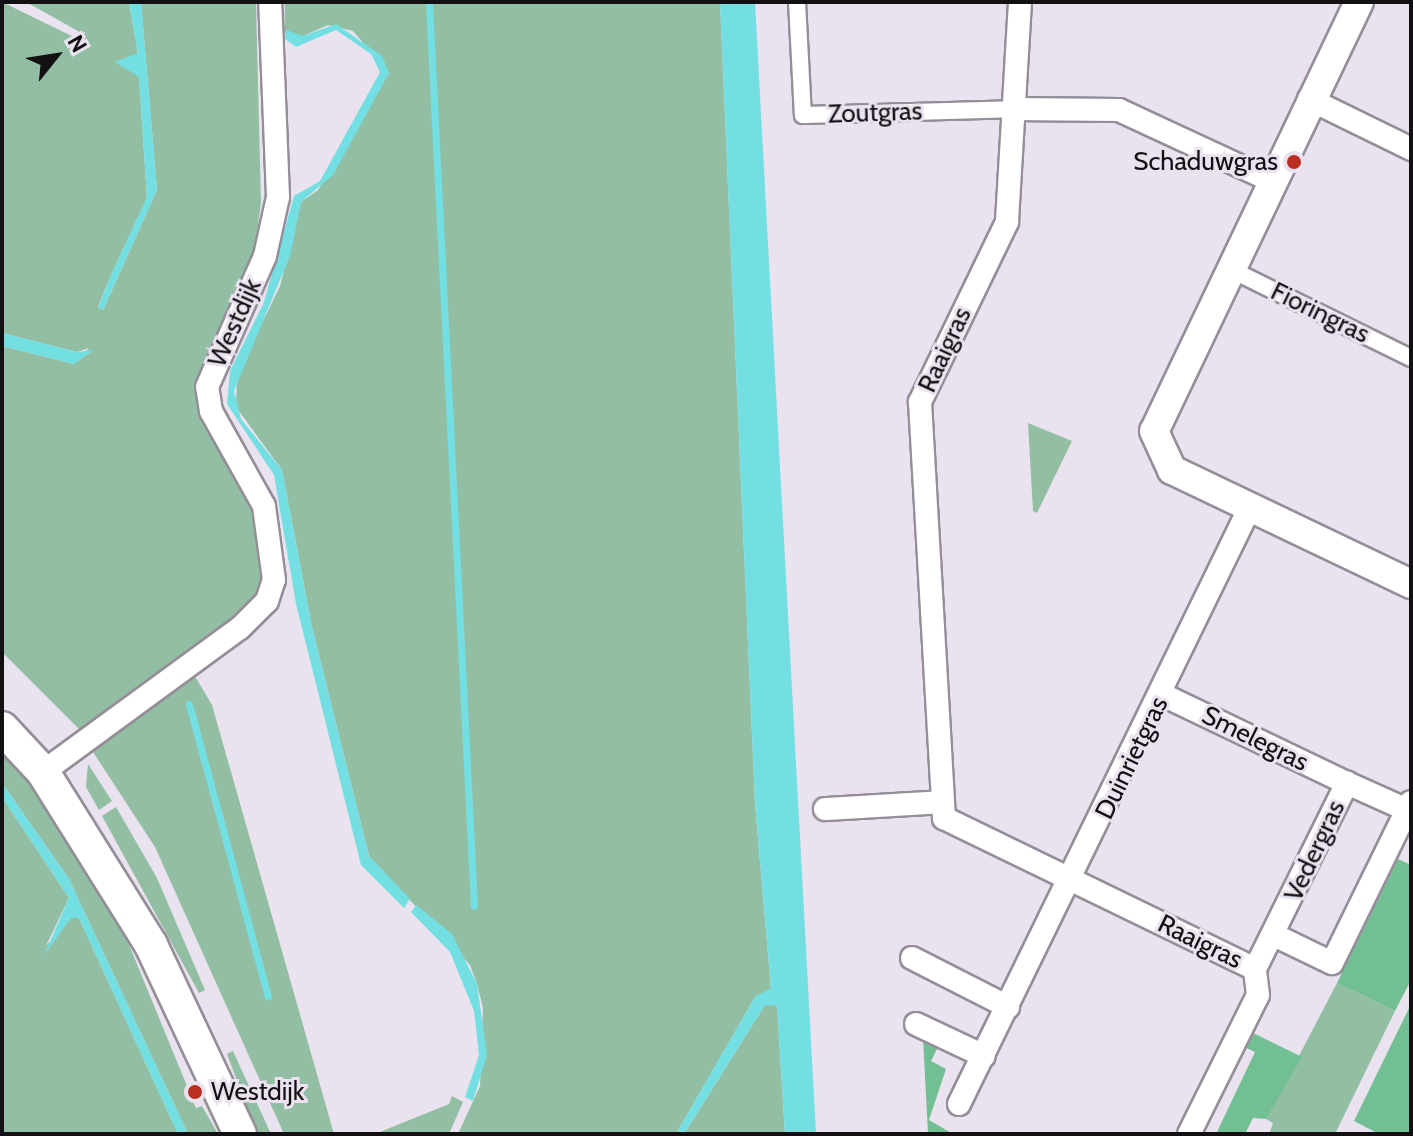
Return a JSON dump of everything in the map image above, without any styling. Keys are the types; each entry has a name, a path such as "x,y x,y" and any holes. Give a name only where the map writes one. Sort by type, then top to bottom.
{"main road":[{"path":"2,707 49,768 151,945 240,1134"},
{"path":"2,728 49,768"}],"street":[{"name":"Westdijk","path":"49,768 240,628 267,601 274,580 264,506 211,411 207,387 265,256 278,197 270,2"},
{"name":"Zoutgras","path":"797,2 803,115 1012,109"},
{"name":"Raaigras","path":"1020,2 1007,222 920,402 944,818 1255,969"},
{"path":"1359,2 1270,180 1154,431 1172,470 1411,584"},
{"path":"1309,99 1411,149"},
{"path":"1012,109 1119,110 1270,180"},
{"name":"Fioringras","path":"1228,268 1411,358"},
{"name":"Duinrietgras","path":"959,1104 1163,695 1250,507"},
{"name":"Smelegras","path":"1163,695 1347,783"},
{"name":"Vedergras","path":"1189,1134 1258,995 1255,969 1347,783 1409,806 1332,963 1274,935"},
{"path":"825,809 942,802"},
{"path":"912,958 1008,1007"},
{"path":"916,1024 984,1056"}],"green space":[{"path":"2,2 82,41 85,35 26,2 129,2 138,54 116,62 139,76 147,198 98,307 103,310 157,190 141,2 256,2 261,203 255,246 199,386 255,501 269,566 257,603 81,731 2,652 2,346 74,364 89,348 77,352 2,333"},
{"path":"285,2 720,2 755,803 771,989 755,997 676,1134 458,1134 480,1086 483,1008 477,984 470,965 369,856 312,627 282,470 236,407 237,375 280,286 301,202 318,190 389,73 353,31 328,25 303,36 284,33"},
{"path":"1028,423 1072,441 1037,513 1033,511"},
{"path":"185,678 196,678 212,705 334,1134 284,1134 155,847 93,752"},
{"path":"2,740 36,781 123,930 196,1108 202,1106 218,1134 188,1134 69,879 2,783"},
{"path":"88,764 112,801 99,810 86,787"},
{"path":"2,797 69,898 46,946 71,918 79,918 178,1134 2,1134"},
{"path":"116,807 157,878 205,990 199,993 102,816"},
{"path":"1398,859 1411,865 1411,980 1395,1011 1337,983"},
{"path":"1337,983 1395,1011 1335,1134 1269,1134 1273,1123 1266,1119"},
{"path":"1411,1004 1411,1134 1379,1134 1354,1121"},
{"path":"765,1005 777,1005 785,1134 684,1134"},
{"path":"1245,1029 1302,1057 1266,1119 1253,1118 1245,1134 1216,1134 1255,1052 1238,1044"},
{"path":"923,1037 939,1045 931,1061 946,1069 929,1120 953,1134 928,1134"},
{"path":"233,1051 271,1134 257,1134 227,1054"},
{"path":"452,1096 463,1102 449,1134 375,1134 449,1104"}],"water":[{"path":"129,2 141,2 157,190 103,310 98,308 147,197 139,77 115,62 138,53"},
{"path":"720,2 755,2 816,1134 785,1134 777,1006 765,1005 684,1134 676,1134 755,997 771,988 755,803"},
{"path":"336,24 382,56 389,73 333,175 301,202 290,256 234,391 241,419 282,470 312,627 369,856 410,899 404,908 361,865 296,604 274,475 227,404 230,371 264,302 294,196 320,181 380,72 371,54 336,30 296,47 285,39 286,30 303,36"},
{"path":"2,333 77,352 94,350 74,364 2,346"},
{"path":"2,783 69,879 188,1134 178,1134 79,918 71,918 44,955 69,898 2,797"},
{"path":"416,905 452,934 477,984 487,1055 473,1101 465,1097 479,1055 474,1011 450,952 411,912"}],"waterway":[{"path":"429,3 474,906"},
{"path":"189,704 268,997"}],"place":[{"name":"Schaduwgras","path":"1294,162"},
{"name":"Westdijk","path":"195,1092"}]}
